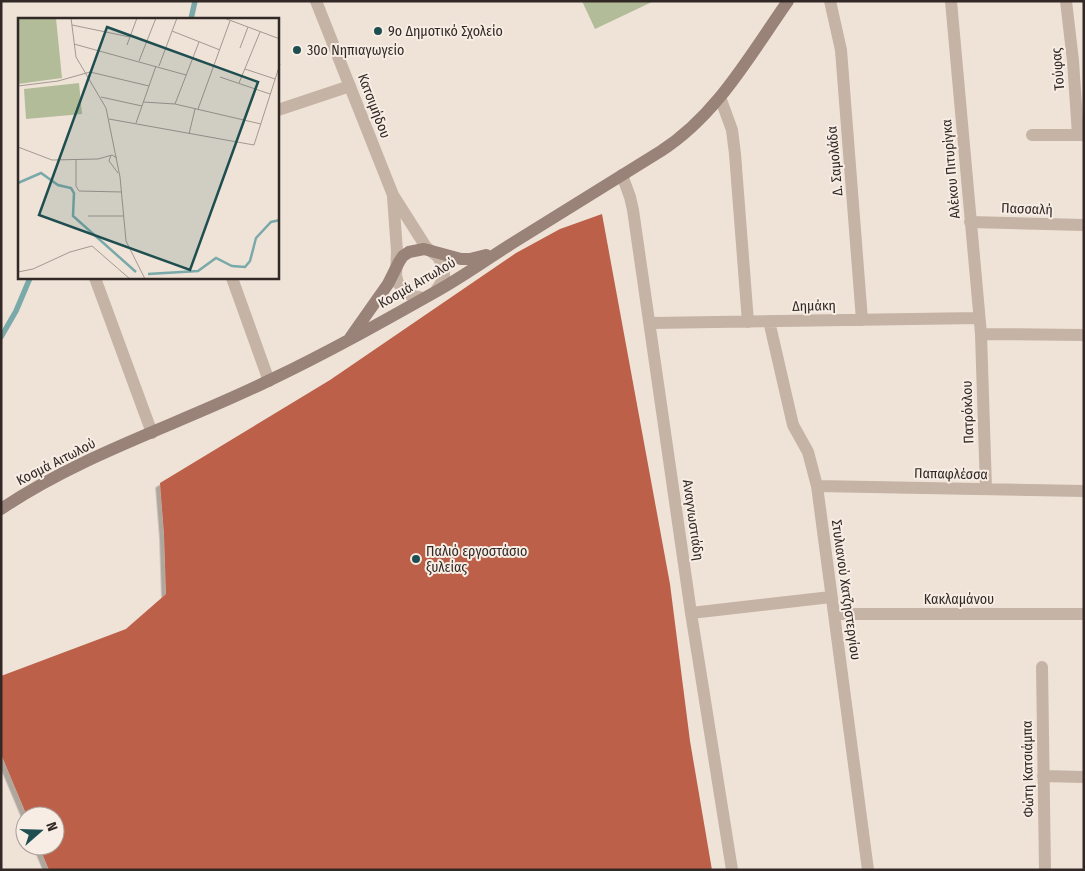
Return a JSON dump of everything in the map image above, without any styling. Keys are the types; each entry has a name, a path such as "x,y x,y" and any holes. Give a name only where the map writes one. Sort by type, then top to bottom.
{"street":[{"name":"Κατσιμήδου","path":"316,1 393,195"},
{"name":"Κοσμά Αιτωλού","path":"1,509 29,490 121,446 269,381 347,342 436,291 674,143 693,127 720,97 788,1"},
{"name":"Δ. Σαμολάδα","path":"830,1 834,11 841,50 862,320"},
{"name":"Αλέκου Πιτυρίγκα","path":"951,1 980,334"},
{"name":"Τούφας","path":"1066,1 1081,135"},
{"path":"279,110 350,86"},
{"path":"720,97 732,130 735,154 748,322"},
{"path":"1032,135 1081,135"},
{"name":"Αναγνωστιάδη","path":"622,176 633,210 691,613 732,870"},
{"path":"393,195 422,241 437,256 444,270 444,278 436,291"},
{"path":"393,195 398,283 402,290 408,294 422,298"},
{"name":"Πασσαλή","path":"970,222 1084,225"},
{"path":"347,342 388,284 403,256 409,252 424,249 461,259 470,259 498,252"},
{"path":"95,279 152,433"},
{"path":"232,279 269,381"},
{"name":"Δημάκη","path":"650,323 979,318"},
{"name":"Στυλιανού Χατζηστεργίου","path":"769,321 792,425 808,452 817,486 868,870"},
{"path":"980,334 1084,335"},
{"name":"Πατρόκλου","path":"980,334 986,489"},
{"name":"Παπαφλέσσα","path":"817,486 1084,491"},
{"path":"691,613 831,597"},
{"name":"Κακλαμάνου","path":"834,614 1084,614"},
{"name":"Φώτη Κατσιάμπα","path":"1042,667 1045,870"},
{"path":"1043,776 1084,778"}],"green space":[{"path":"582,1 654,1 595,29"}],"building":[{"name":"Παλιό εργοστάσιο ξυλείας","path":"602,214 670,584 690,741 712,870 49,870 43,856 65,856 65,806 23,806 1,754 1,676 126,629 166,594 160,483 330,380 516,253 560,229"}],"waterway":[{"path":"191,18 195,1"},
{"path":"1,337 16,311 30,279"}],"place":[{"name":"9ο Δημοτικό Σχολείο","path":"378,31"},
{"name":"30ο Νηπιαγωγείο","path":"297,50"},
{"name":"Παλιό εργοστάσιο ξυλείας","path":"416,559"}]}
